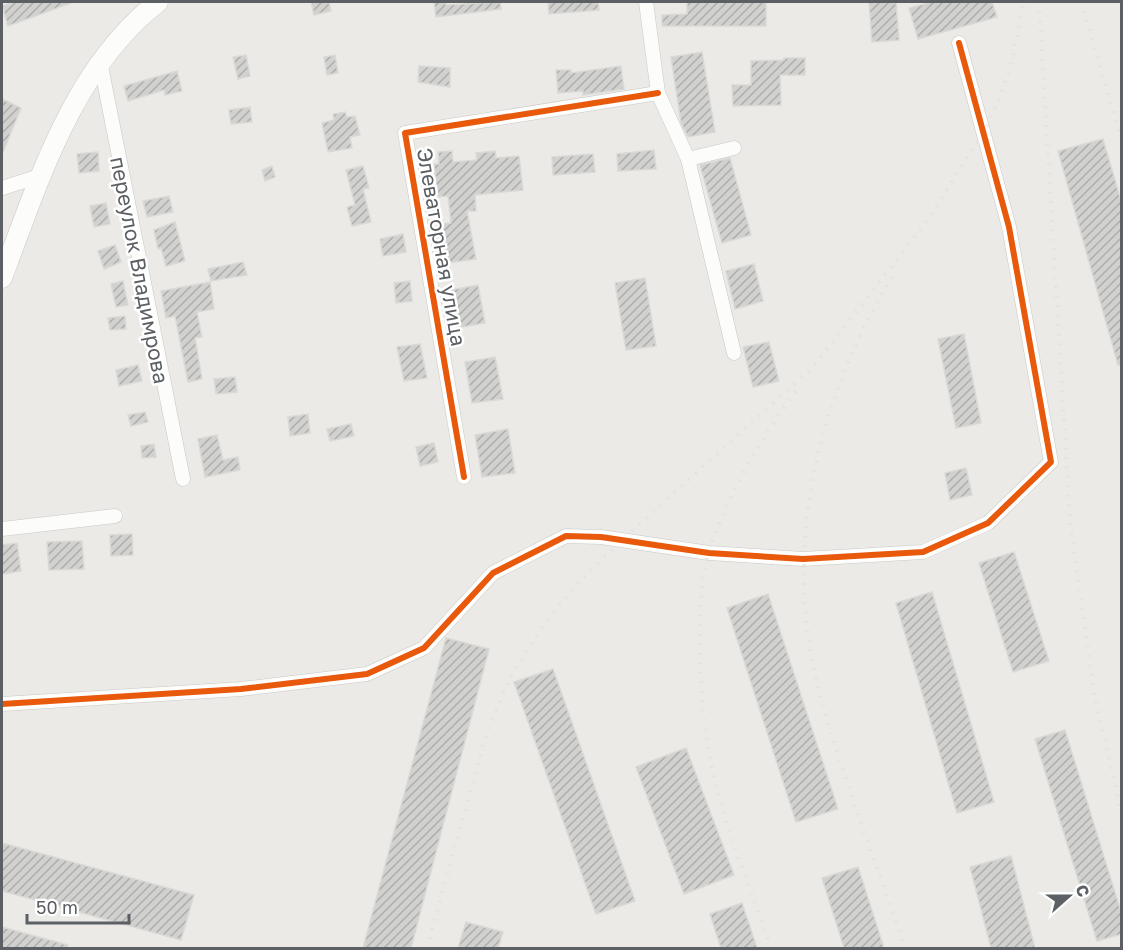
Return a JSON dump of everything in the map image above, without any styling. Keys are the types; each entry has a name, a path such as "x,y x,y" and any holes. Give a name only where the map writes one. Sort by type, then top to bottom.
{"main road":[{"path":"2,278 40,176 68,117 100,61 143,14 159,2"}],"street":[{"path":"646,2 658,93 688,159 734,353"},
{"path":"2,704 241,689 367,674 424,648 493,573 566,536 601,537 708,553 803,558 922,552 988,523 1051,462 1009,227 958,43"},
{"name":"переулок Владимрова","path":"100,61 183,479"},
{"name":"Элеваторная улица","path":"464,477 405,133 658,93"},
{"path":"688,159 734,148"},
{"path":"2,189 40,176"},
{"path":"2,529 115,516"}],"building":[{"path":"14,2 71,3 8,26 2,6"},
{"path":"311,2 329,2 331,11 314,15"},
{"path":"434,2 446,2 446,5 500,2 501,9 436,17"},
{"path":"548,2 598,2 599,10 549,14"},
{"path":"687,2 766,2 766,26 662,26 662,15 687,14"},
{"path":"869,2 896,2 899,40 872,42"},
{"path":"932,2 992,2 997,17 918,39 909,8"},
{"path":"702,52 715,132 688,137 681,123 671,57"},
{"path":"246,55 250,76 238,79 233,57"},
{"path":"335,55 338,73 327,75 324,57"},
{"path":"784,58 805,58 805,75 780,75 781,105 733,106 732,85 751,85 751,61 784,60"},
{"path":"419,66 450,68 450,87 418,82"},
{"path":"621,66 624,89 583,95 583,91 558,93 556,70 571,70 571,73"},
{"path":"177,71 182,91 165,95 164,90 128,101 124,86"},
{"path":"2,99 21,108 3,152 2,152"},
{"path":"250,107 252,122 231,124 229,110"},
{"path":"345,112 347,117 355,116 360,135 350,137 352,148 328,152 322,123 334,120 333,114"},
{"path":"1103,139 1122,204 1122,365 1118,365 1058,151"},
{"path":"654,150 656,169 618,171 617,154"},
{"path":"452,151 453,162 477,160 476,153 495,151 496,158 519,156 523,190 475,195 476,211 467,211 476,259 447,263 440,224 451,223 448,196 438,197 434,164 439,164 438,152"},
{"path":"98,152 99,171 79,173 77,154"},
{"path":"593,154 595,172 553,175 552,157"},
{"path":"730,158 751,235 722,243 700,165"},
{"path":"272,166 275,177 265,181 262,170"},
{"path":"363,166 369,188 363,189 371,222 352,226 347,207 355,205 346,170"},
{"path":"169,196 173,212 147,217 143,201"},
{"path":"106,203 110,224 94,227 90,206"},
{"path":"175,222 185,261 166,266 161,248 158,249 154,230"},
{"path":"403,234 406,252 383,256 380,239"},
{"path":"115,245 121,262 104,269 98,251"},
{"path":"243,262 247,275 211,281 208,269"},
{"path":"754,264 763,301 735,309 726,271"},
{"path":"645,278 656,346 626,350 615,283"},
{"path":"123,281 128,305 116,307 111,284"},
{"path":"410,281 412,301 396,303 394,283"},
{"path":"210,282 214,309 197,312 202,337 195,338 202,379 188,382 175,316 166,318 161,291"},
{"path":"478,285 485,323 457,328 450,290"},
{"path":"125,316 126,329 110,330 108,318"},
{"path":"964,334 981,423 956,428 938,339"},
{"path":"769,342 779,381 753,387 743,347"},
{"path":"420,344 427,378 404,381 397,347"},
{"path":"495,357 503,399 472,403 465,362"},
{"path":"138,365 142,381 119,386 116,370"},
{"path":"235,377 237,392 216,394 214,379"},
{"path":"145,412 148,422 131,426 128,415"},
{"path":"308,414 310,433 290,436 288,417"},
{"path":"351,424 354,436 330,441 327,429"},
{"path":"508,429 515,473 482,477 475,435"},
{"path":"217,435 223,460 238,457 240,470 205,477 198,439"},
{"path":"434,443 438,462 420,466 416,447"},
{"path":"154,444 156,457 142,458 141,446"},
{"path":"966,468 972,495 950,500 945,473"},
{"path":"132,534 133,555 111,556 110,535"},
{"path":"82,541 84,569 49,570 47,542"},
{"path":"17,543 21,571 2,574 2,545"},
{"path":"1014,552 1049,661 1013,672 979,563"},
{"path":"932,592 994,802 957,813 896,603"},
{"path":"768,594 838,809 796,822 727,608"},
{"path":"446,638 489,649 411,948 363,948"},
{"path":"553,669 635,901 596,914 514,682"},
{"path":"1065,730 1122,915 1122,934 1097,941 1035,739"},
{"path":"686,748 734,875 684,894 636,767"},
{"path":"2,843 194,895 181,940 2,891"},
{"path":"1011,856 1035,948 991,948 970,867"},
{"path":"858,867 884,948 844,948 822,878"},
{"path":"742,903 757,948 721,948 710,914"},
{"path":"466,922 503,932 498,948 458,948"},
{"path":"2,927 68,945 67,948 2,948"}],"railway":[{"path":"427,948 485,738 509,679 541,628 579,582 620,542 814,366 927,221 984,131 1000,98 1012,61 1024,2"},
{"path":"1039,2 1070,522 1094,692 1122,816"},
{"path":"1081,2 1122,139"},
{"path":"892,277 866,323 844,372 827,422 814,474 806,527 804,580 808,633 827,719 905,948"},
{"path":"771,948 729,830 710,758 701,682 701,604 706,561 726,507 759,446 798,388"}],"cycle path":[{"path":"2,704 241,689 367,674 424,648 493,573 566,536 601,537 709,553 803,559 923,552 988,523 1051,462 1009,227 959,43"},
{"path":"464,477 405,133 658,93"}]}
